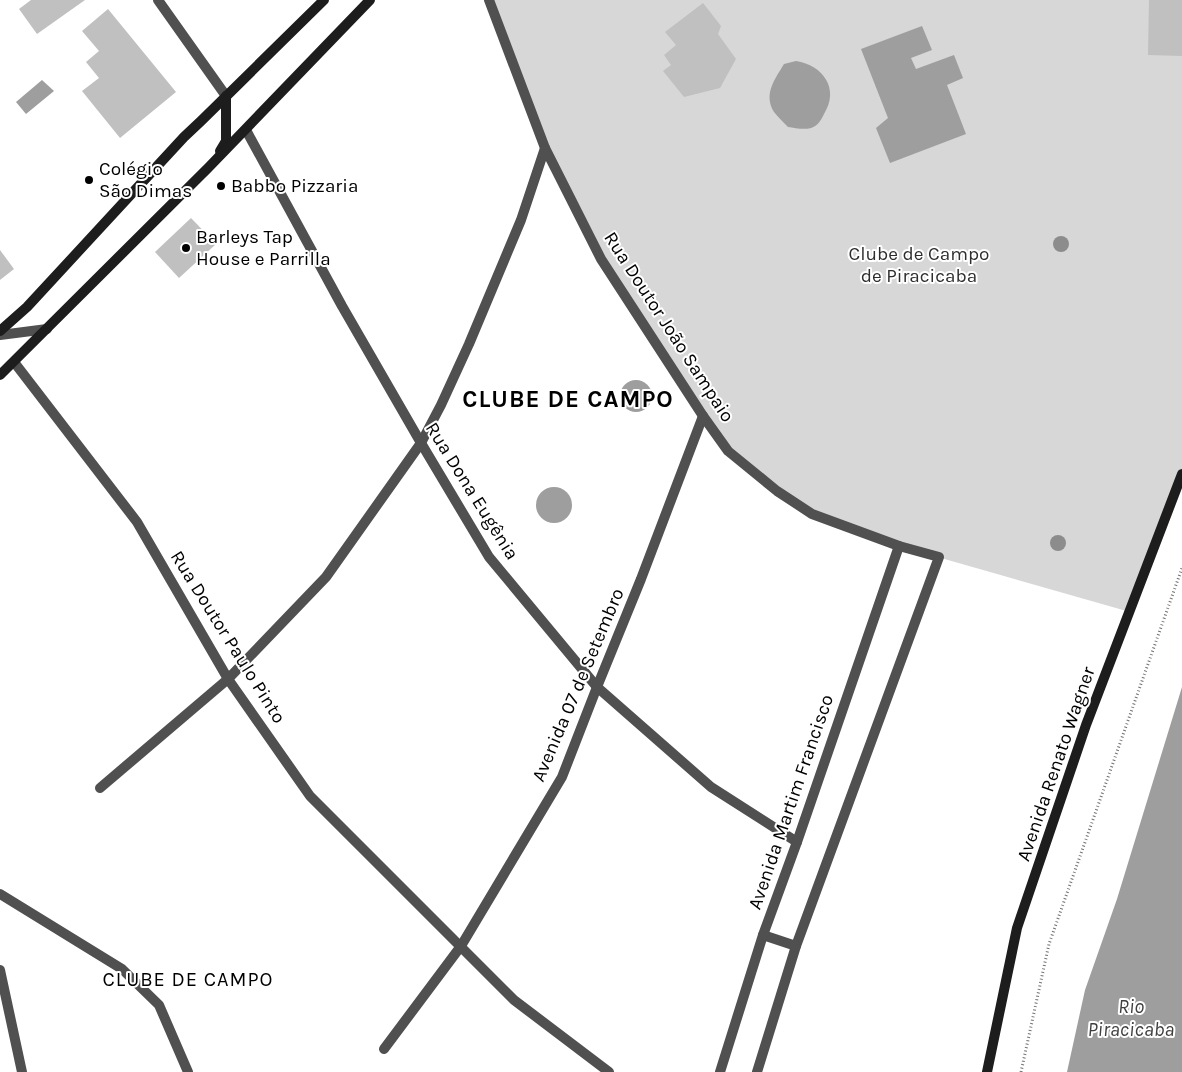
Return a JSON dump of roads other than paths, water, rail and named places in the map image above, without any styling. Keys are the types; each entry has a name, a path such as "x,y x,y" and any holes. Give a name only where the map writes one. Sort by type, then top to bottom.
{"main road":[{"path":"0,333 27,307 184,137 324,0"},
{"path":"0,375 246,130 370,0"},
{"path":"208,168 226,141 226,96"},
{"name":"Avenida Renato Wagner","path":"987,1072 1017,928 1086,725 1182,474"}],"street":[{"path":"158,0 226,96"},
{"name":"Rua Doutor João Sampaio","path":"489,0 545,148 601,259 703,416 728,451 777,491 812,514 899,546 939,557 796,946"},
{"name":"Rua Dona Eugênia","path":"246,130 342,306 489,557 597,687 711,787 797,842"},
{"path":"100,788 228,678 326,577 421,443 441,405 473,335 521,220 545,148"},
{"path":"0,333 47,330"},
{"name":"Rua Doutor Paulo Pinto","path":"14,362 137,522 228,678 310,796 514,1000 609,1072"},
{"name":"Avenida 07 de Setembro","path":"384,1049 461,946 562,777 641,580 703,416"},
{"name":"Avenida Martim Francisco","path":"720,1072 763,935 899,546"},
{"path":"0,894 122,969 159,1004 188,1072"},
{"path":"757,1072 796,946 763,935"},
{"path":"0,970 22,1072"}],"water":[{"path":"922,26 932,50 911,58 916,69 954,55 963,78 947,85 966,134 890,163 876,128 888,118 861,49"},
{"path":"796,61 814,67 821,73 829,87 830,96 823,116 817,124 808,129 788,127 774,112 771,105 771,87 777,75 784,64"},
{"path":"42,80 54,91 26,114 16,102"},
{"path":"636,380 642,381 647,385 651,390 651,402 647,407 642,411 636,412 630,411 625,407 621,402 620,396 621,390 625,385 630,381"},
{"path":"554,487 561,488 567,492 571,498 571,512 567,518 561,522 554,523 547,522 541,518 537,512 536,505 537,498 541,492 547,488"},
{"name":"Rio Piracicaba","path":"1182,687 1182,1072 1067,1072 1085,990 1117,899"}],"place":[{"name":"Colégio São Dimas","path":"89,180"},
{"name":"Babbo Pizzaria","path":"221,186"},
{"name":"Barleys Tap House e Parrilla","path":"186,248"}],"district":[{"name":"CLUBE DE CAMPO","path":"568,399"},
{"name":"CLUBE DE CAMPO","path":"188,979"}],"park label":[{"name":"Clube de Campo de Piracicaba","path":"919,265"}]}
